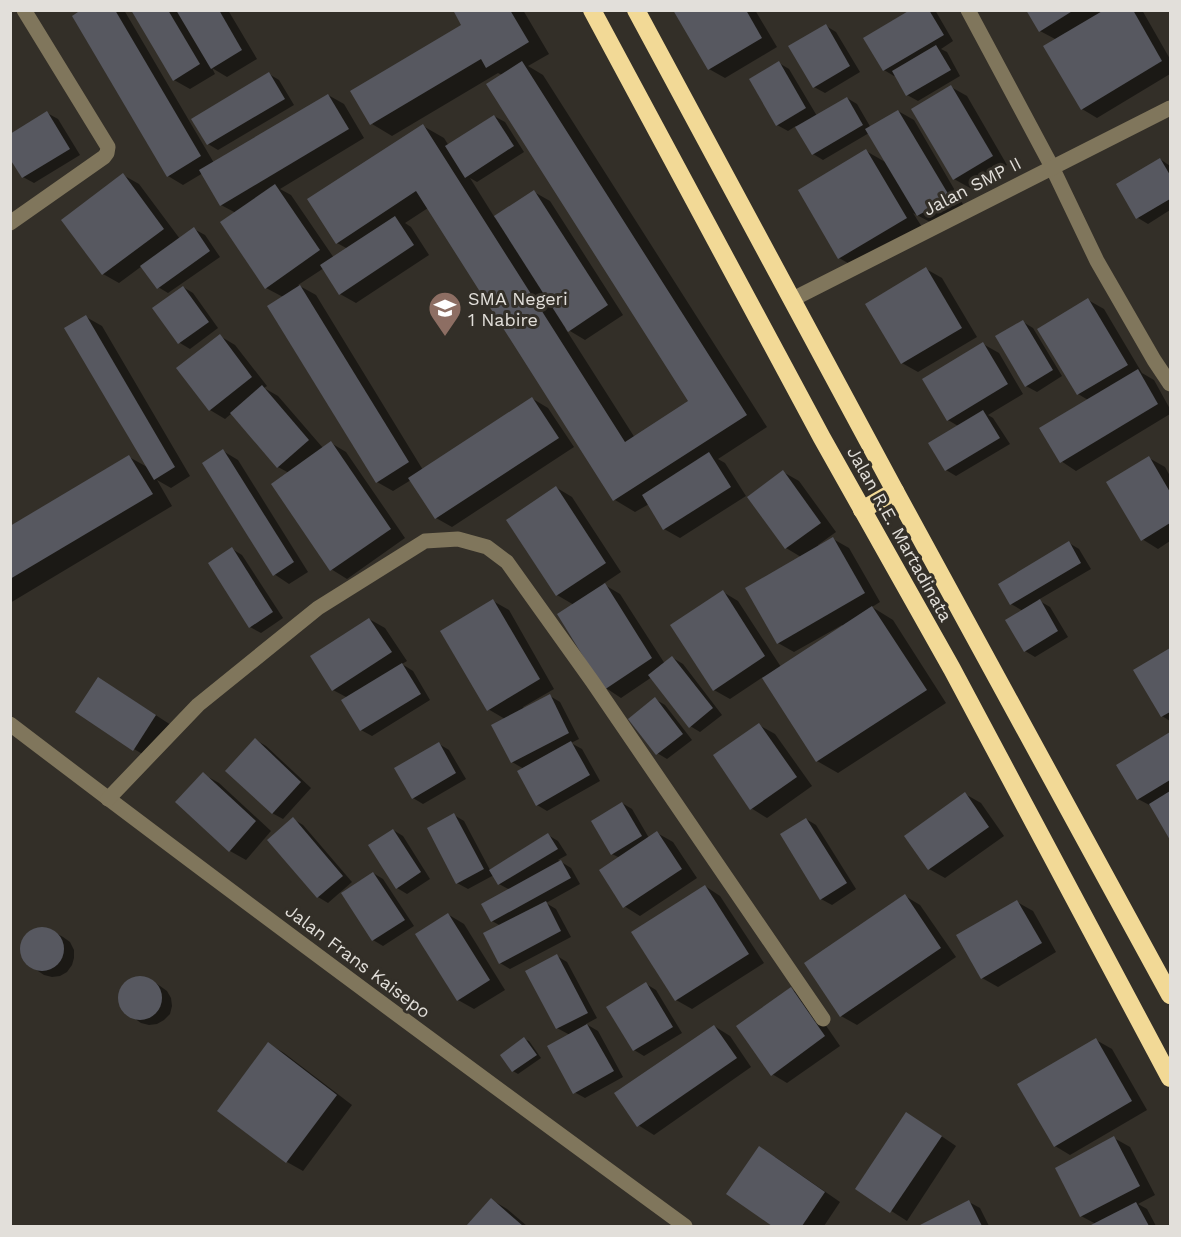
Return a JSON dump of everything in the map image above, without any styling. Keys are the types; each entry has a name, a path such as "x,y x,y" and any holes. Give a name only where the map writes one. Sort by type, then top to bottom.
{"highway":[{"name":"Jalan R.E. Martadinata","path":"592,10 822,438 957,679 1170,1078"},
{"name":"Jalan R.E. Martadinata","path":"636,10 791,300 1170,995"},
{"path":"862,510 895,491"}],"street":[{"path":"10,223 104,157 108,147 24,10"},
{"path":"968,10 1052,167 1097,261 1170,384"},
{"name":"Jalan SMP II","path":"791,300 1170,108"},
{"path":"108,799 198,705 318,608 425,541 458,539 487,547 507,562 592,681 822,1019"},
{"name":"Jalan Frans Kaisepo","path":"10,724 685,1227"}],"building":[{"path":"81,10 115,10 201,156 167,177 72,16"},
{"path":"131,10 168,10 200,64 173,81"},
{"path":"176,10 219,10 242,50 211,69"},
{"path":"453,10 510,10 529,42 486,68 481,59 370,125 350,91 461,25"},
{"path":"673,10 746,10 762,38 708,70"},
{"path":"910,10 929,10 944,35 883,71 863,38"},
{"path":"1026,10 1074,10 1039,32"},
{"path":"1104,10 1133,10 1162,61 1081,110 1043,46"},
{"path":"826,24 850,66 813,88 788,46"},
{"path":"936,45 951,70 906,96 892,71"},
{"path":"522,61 747,415 613,501 416,191 336,244 307,199 423,124 625,442 688,401 486,84"},
{"path":"779,61 806,108 776,126 749,79"},
{"path":"269,72 285,99 207,145 191,119"},
{"path":"951,85 993,156 953,180 911,109"},
{"path":"328,94 349,129 220,206 199,170"},
{"path":"847,97 863,125 812,155 795,127"},
{"path":"898,110 950,197 917,216 865,129"},
{"path":"47,111 70,149 22,178 10,159 10,134"},
{"path":"494,115 514,146 465,178 445,146"},
{"path":"866,149 907,218 838,259 798,190"},
{"path":"1160,158 1170,175 1170,199 1136,219 1116,184"},
{"path":"123,173 164,229 102,275 61,220"},
{"path":"275,184 320,250 265,289 220,222"},
{"path":"534,190 608,305 568,332 494,216"},
{"path":"395,216 414,245 339,295 320,265"},
{"path":"194,227 210,251 157,289 140,266"},
{"path":"926,267 962,328 901,364 865,304"},
{"path":"300,285 409,462 376,483 267,306"},
{"path":"183,286 209,322 178,344 152,308"},
{"path":"1088,298 1128,365 1077,395 1037,329"},
{"path":"86,315 175,467 154,480 64,328"},
{"path":"1023,320 1053,370 1025,387 995,336"},
{"path":"220,334 252,377 209,411 176,368"},
{"path":"983,342 1008,384 947,421 922,379"},
{"path":"1138,369 1158,404 1060,463 1039,428"},
{"path":"262,385 309,440 277,468 230,413"},
{"path":"532,397 559,438 435,519 408,478"},
{"path":"983,410 1000,438 945,471 928,443"},
{"path":"331,441 391,529 330,571 271,484"},
{"path":"223,449 294,562 273,576 202,463"},
{"path":"709,452 731,487 663,530 642,495"},
{"path":"129,455 153,494 10,579 10,526"},
{"path":"1149,456 1170,492 1170,523 1141,541 1106,482"},
{"path":"783,470 821,523 785,549 747,497"},
{"path":"556,486 606,563 556,596 506,520"},
{"path":"833,537 865,593 777,644 745,588"},
{"path":"1069,541 1081,563 1010,605 998,584"},
{"path":"232,547 273,612 249,628 208,563"},
{"path":"605,583 652,658 604,690 557,614"},
{"path":"723,590 765,656 713,691 670,625"},
{"path":"493,599 540,679 487,711 440,631"},
{"path":"1040,599 1058,631 1024,652 1005,620"},
{"path":"872,606 927,690 816,762 762,678"},
{"path":"369,618 392,652 332,691 310,656"},
{"path":"1170,648 1170,712 1161,717 1133,670"},
{"path":"672,656 713,708 689,728 648,675"},
{"path":"402,663 421,694 360,731 341,700"},
{"path":"98,677 156,715 133,751 75,712"},
{"path":"550,694 569,733 511,763 491,725"},
{"path":"655,697 683,734 656,755 628,719"},
{"path":"759,723 797,777 750,810 713,755"},
{"path":"1170,732 1170,780 1137,800 1116,765"},
{"path":"255,738 301,782 272,814 225,771"},
{"path":"571,741 590,775 536,806 517,771"},
{"path":"439,742 456,773 412,799 394,768"},
{"path":"203,772 256,821 229,852 175,802"},
{"path":"1170,791 1170,840 1149,804"},
{"path":"965,792 989,827 928,870 904,836"},
{"path":"622,802 642,836 611,855 591,821"},
{"path":"454,813 484,869 456,884 427,828"},
{"path":"293,817 343,876 317,898 267,840"},
{"path":"806,818 847,883 820,900 780,834"},
{"path":"393,829 421,872 396,889 368,845"},
{"path":"657,831 682,869 623,908 599,870"},
{"path":"548,833 558,849 498,885 489,870"},
{"path":"561,860 571,878 491,922 481,904"},
{"path":"373,872 405,920 372,941 341,893"},
{"path":"705,885 749,954 675,1001 631,932"},
{"path":"905,894 941,948 840,1017 804,963"},
{"path":"1017,900 1042,943 981,979 956,935"},
{"path":"546,901 561,931 499,964 483,933"},
{"path":"448,913 490,980 457,1001 415,934"},
{"path":"42,927 58,933 64,949 58,965 42,971 26,965 20,949 26,933"},
{"path":"557,954 588,1013 556,1029 525,971"},
{"path":"140,976 156,982 162,998 156,1014 140,1020 124,1014 118,998 124,982"},
{"path":"646,982 673,1027 633,1051 606,1007"},
{"path":"791,987 825,1036 771,1076 736,1026"},
{"path":"587,1024 614,1071 573,1094 547,1046"},
{"path":"714,1025 737,1058 637,1127 614,1093"},
{"path":"524,1037 537,1055 512,1072 500,1055"},
{"path":"1096,1038 1132,1101 1054,1147 1017,1084"},
{"path":"268,1042 337,1095 286,1163 217,1111"},
{"path":"906,1112 942,1136 890,1213 855,1189"},
{"path":"1114,1136 1140,1186 1080,1217 1055,1168"},
{"path":"759,1146 825,1192 802,1226 772,1226 726,1194"},
{"path":"491,1198 523,1226 466,1226"},
{"path":"969,1200 982,1226 920,1226 920,1225"},
{"path":"1136,1202 1149,1226 1089,1226"}],"place":[{"name":"SMA Negeri 1 Nabire","path":"445,337"}]}
